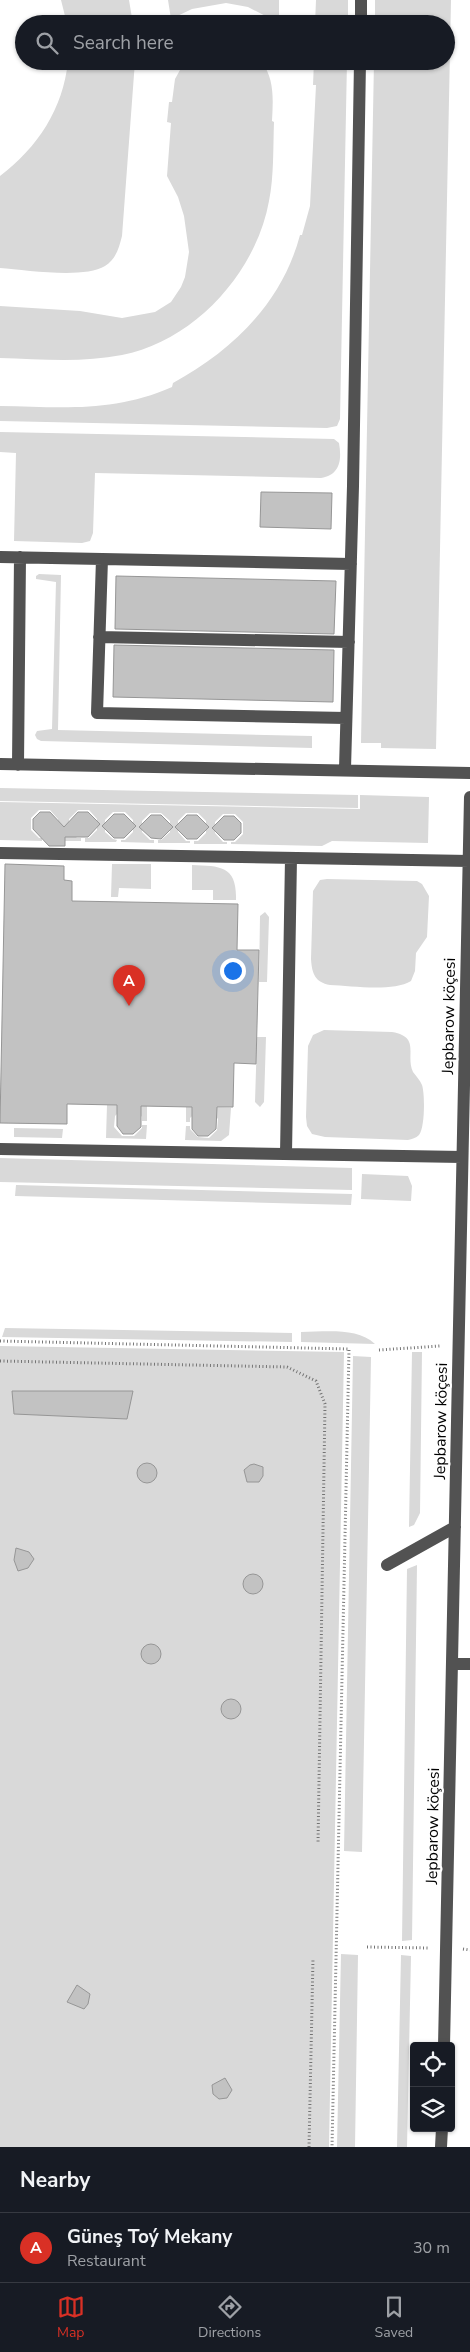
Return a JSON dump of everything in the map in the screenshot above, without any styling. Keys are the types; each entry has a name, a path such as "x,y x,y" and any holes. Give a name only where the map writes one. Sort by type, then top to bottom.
{"street":[{"path":"361,0 361,15"},
{"path":"344,769 351,564 360,70"},
{"path":"0,557 351,564"},
{"path":"18,765 20,558"},
{"path":"102,559 97,713 346,718"},
{"path":"99,637 348,642"},
{"path":"0,764 344,769 470,773"},
{"name":"Jepbarow köçesi","path":"444,2042 455,1527 464,1382 459,1345 462,1157 466,1143 470,797"},
{"path":"0,853 469,861"},
{"path":"286,1154 291,858"},
{"path":"0,1149 462,1157"},
{"path":"387,1564 455,1527"},
{"path":"452,1664 470,1664"},
{"path":"441,2147 442,2132"}],"path":[{"path":"0,1342 349,1349 332,2147"},
{"path":"379,1350 459,1345"},
{"path":"0,1361 288,1367 316,1381 325,1404 318,1844"},
{"path":"367,1947 470,1950"},
{"path":"309,2147 313,1958"}],"shaded area":[{"path":"61,0 129,0 132,15 65,15"},
{"path":"168,0 279,0 279,15 264,15 248,7 226,3 192,9 179,15 170,15"},
{"path":"316,0 348,0 348,15 315,15"},
{"path":"375,0 451,0 451,15 375,15"},
{"path":"66,70 134,70 120,245 112,260 96,270 54,273 0,268 0,176 14,165 37,140 54,111"},
{"path":"180,70 267,70 269,75 273,98 272,121 274,122 271,191 262,228 251,253 236,278 218,300 197,319 174,335 148,347 122,355 92,359 0,358 0,306 80,311 122,318 155,312 171,302 181,287 185,277 189,252 184,216 178,197 167,176 171,123 167,122 169,102 172,102 175,79"},
{"path":"314,70 347,70 340,419 337,426 327,428 0,421 0,406 87,407 108,405 129,401 172,387 173,383 215,356 252,322 281,282 292,260 300,235 302,235 310,206 316,85 313,85"},
{"path":"374,70 450,70 436,749 381,748 381,743 361,743"},
{"path":"0,432 334,439 339,443 340,461 332,474 321,478 95,473 93,533 90,541 82,543 14,541 16,453 0,452"},
{"path":"39,574 61,575 58,730 312,736 312,748 41,741 37,739 35,735 37,731 52,729 56,582 36,579 36,576"},
{"path":"0,788 358,795 358,808 0,801"},
{"path":"360,795 429,797 428,843 332,841 322,846 231,844 231,842 235,842 243,834 243,822 235,814 223,814 215,822 215,833 227,844 194,844 194,841 198,841 206,833 206,821 198,813 186,813 178,821 178,832 190,843 158,843 158,840 161,840 170,832 170,821 161,813 150,813 142,821 142,832 150,840 154,840 154,843 121,842 121,840 125,840 133,832 133,820 125,812 113,812 105,820 105,832 117,840 116,842 85,842 85,838 89,838 97,830 97,819 89,810 78,810 69,819 69,830 77,838 81,838 81,841 46,841 58,830 58,819 50,810 39,810 31,818 31,830 39,838 42,838 42,841 0,840 0,802 360,809"},
{"path":"112,864 151,864 151,889 119,888 118,897 111,897"},
{"path":"192,865 211,866 225,870 234,880 236,900 213,900 213,890 192,890"},
{"path":"320,880 417,881 422,884 429,896 427,937 416,953 415,971 411,981 394,986 361,987 325,984 315,976 311,959 313,891"},
{"path":"265,912 269,917 267,982 259,982 260,916"},
{"path":"324,1030 392,1032 401,1034 406,1038 409,1042 413,1072 423,1089 423,1118 419,1135 408,1140 325,1137 312,1134 307,1126 306,1117 308,1046 313,1035"},
{"path":"257,1037 266,1037 264,1102 260,1107 255,1102"},
{"path":"107,1105 147,1106 147,1121 142,1121 142,1117 135,1108 123,1108 115,1116 114,1127 122,1136 134,1136 142,1128 142,1125 147,1125 146,1139 106,1138"},
{"path":"186,1107 231,1108 229,1135 221,1141 185,1140 186,1126 190,1126 190,1129 198,1137 209,1138 217,1130 218,1119 210,1110 199,1110 190,1118 190,1122 186,1122"},
{"path":"14,1128 63,1129 62,1138 14,1137"},
{"path":"0,1158 352,1168 352,1190 0,1182"},
{"path":"362,1174 408,1176 412,1186 411,1201 361,1199"},
{"path":"16,1185 352,1194 351,1205 15,1196"},
{"path":"5,1328 292,1333 292,1342 2,1337"},
{"path":"330,1331 350,1333 359,1335 375,1344 301,1342 301,1332"},
{"path":"0,1346 344,1352 329,2147 0,2147"},
{"path":"412,1352 422,1352 420,1513 414,1525 409,1527"},
{"path":"353,1356 371,1357 362,1852 344,1851"},
{"path":"417,1565 412,1940 402,1941 407,1569"},
{"path":"341,1954 358,1955 355,2147 337,2147"},
{"path":"401,1955 411,1956 407,2147 397,2147"}],"building":[{"path":"261,492 332,493 331,529 260,527"},
{"path":"116,576 336,581 334,634 115,629"},
{"path":"114,645 334,650 333,702 113,697"},
{"path":"40,812 50,812 64,827 78,812 88,812 100,824 88,837 65,837 65,846 49,846 33,829 33,819"},
{"path":"114,814 124,814 136,826 124,838 114,838 102,826"},
{"path":"151,815 161,815 173,827 161,839 151,838 139,827"},
{"path":"187,815 197,815 209,827 197,839 187,839 175,827"},
{"path":"224,816 234,816 241,823 241,833 234,840 224,840 212,828"},
{"path":"5,864 64,866 64,880 72,881 72,901 238,904 237,950 259,950 256,1064 234,1063 233,1107 217,1107 216,1129 208,1136 198,1136 192,1129 192,1107 141,1106 141,1127 133,1134 123,1134 117,1126 117,1105 67,1104 67,1124 0,1123"},
{"path":"12,1391 133,1391 127,1419 14,1414"},
{"path":"147,1463 154,1466 157,1473 154,1480 147,1483 140,1480 137,1473 140,1466"},
{"path":"254,1464 263,1467 263,1476 259,1482 247,1482 244,1470"},
{"path":"16,1548 29,1552 34,1559 28,1568 18,1571 14,1560"},
{"path":"253,1574 260,1577 263,1584 260,1591 253,1594 246,1591 243,1584 246,1577"},
{"path":"151,1644 158,1647 161,1654 158,1661 151,1664 144,1661 141,1654 144,1647"},
{"path":"231,1699 238,1702 241,1709 238,1716 231,1719 224,1716 221,1709 224,1702"},
{"path":"77,1985 90,1994 88,2004 84,2009 67,2002"},
{"path":"225,2078 232,2090 227,2098 219,2099 213,2094 212,2085"}],"place":[{"name":"Güneş Toý Mekany","path":"129,1006"}]}
